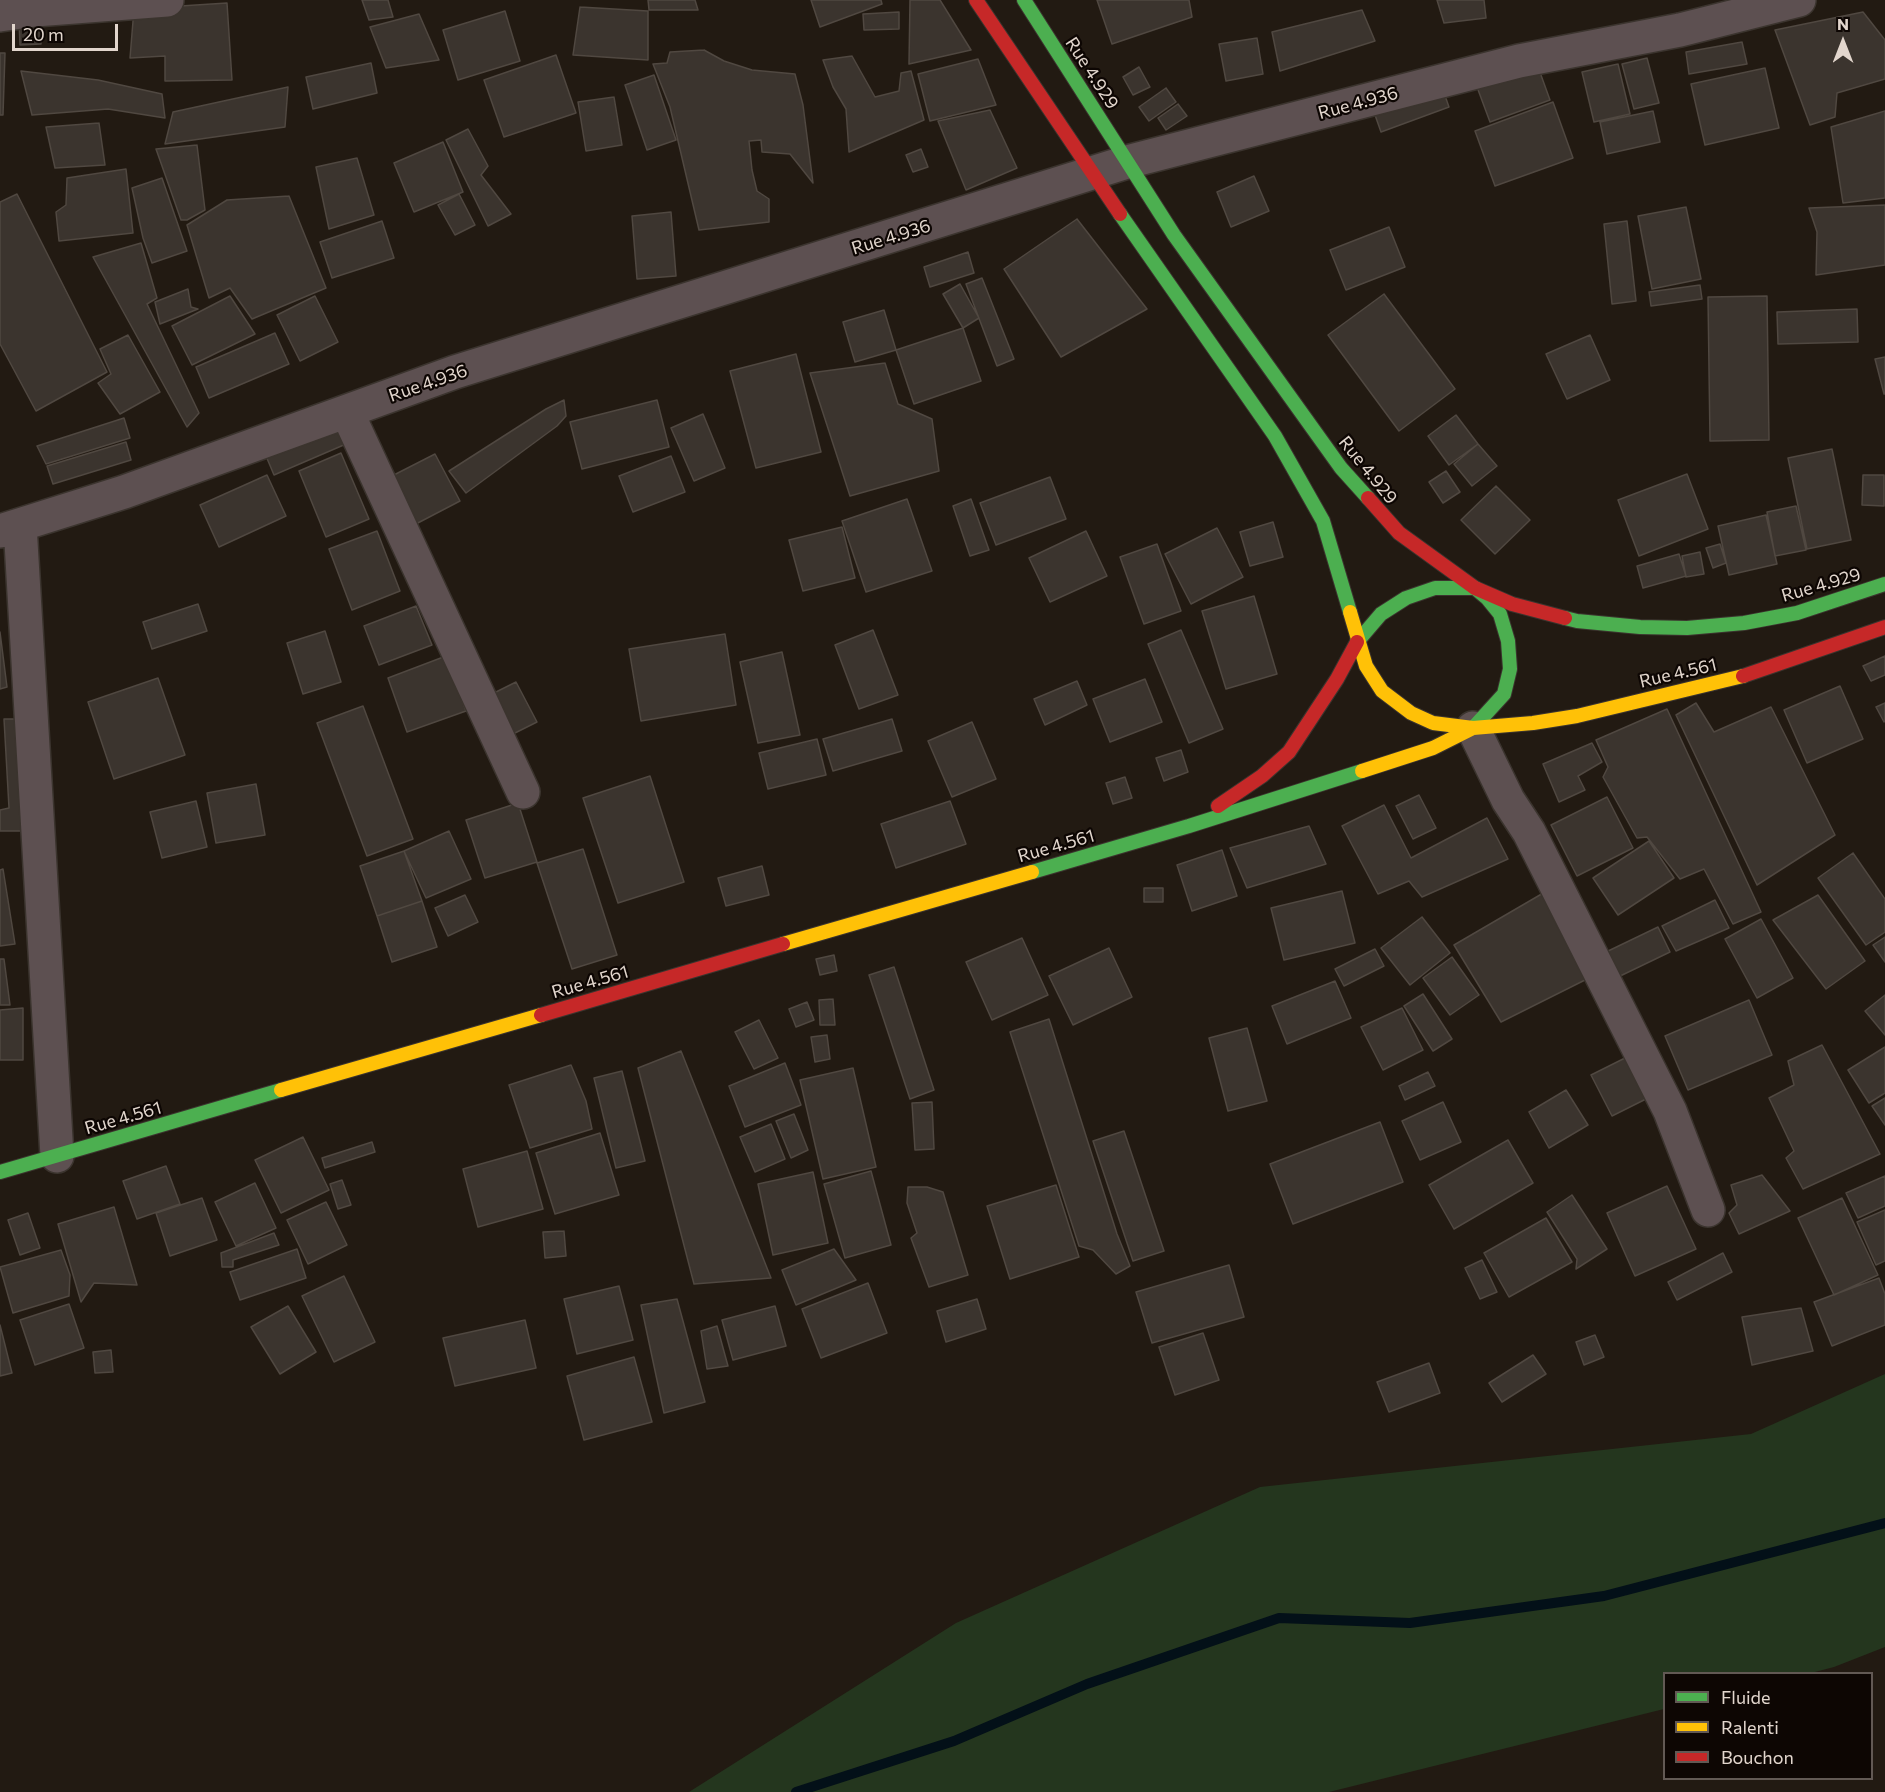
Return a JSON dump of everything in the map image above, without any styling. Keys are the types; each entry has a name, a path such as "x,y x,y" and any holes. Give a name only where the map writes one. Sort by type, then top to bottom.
{"main road":[{"path":"976,0 1092,174 1275,436 1323,521 1357,642"},
{"name":"Rue 4.929","path":"1024,0 1174,235 1341,468 1399,533 1475,588 1512,603 1577,621 1640,627 1687,628 1744,623 1797,613 1885,584"},
{"path":"1357,642 1381,614 1406,598 1435,588 1475,588 1500,614 1508,641 1510,669 1504,693 1473,728"},
{"name":"Rue 4.561","path":"1357,642 1366,666 1382,691 1411,713 1433,723 1473,728 1533,723 1577,716 1681,691 1742,676 1885,627"},
{"name":"Rue 4.561","path":"1190,826 1262,776 1289,752 1324,700 1357,642"},
{"name":"Rue 4.561","path":"0,1172 1190,826 1433,748 1473,728"}],"street":[{"path":"0,15 35,5 167,0"},
{"name":"Rue 4.936","path":"10,528 145,485 455,372 1127,162 1518,61 1680,30 1799,0"},
{"path":"347,412 523,792"},
{"path":"10,528 57,1156"},
{"path":"1473,728 1508,800 1534,843 1670,1111 1708,1210"}],"green space":[{"path":"1885,1374 1885,1647 1815,1672 1663,1672 1663,1709 1329,1792 689,1792 956,1623 1260,1487 1751,1434"}],"building":[{"path":"362,0 388,0 393,17 369,20"},
{"path":"648,0 695,0 698,10 649,10"},
{"path":"811,0 881,0 882,4 820,27"},
{"path":"910,0 940,0 971,50 909,64"},
{"path":"1097,0 1189,0 1192,17 1112,44"},
{"path":"1437,0 1484,0 1486,18 1444,23"},
{"path":"227,3 232,80 165,81 165,56 130,58 134,9"},
{"path":"580,7 648,11 648,60 573,55"},
{"path":"1362,10 1375,41 1280,71 1272,32"},
{"path":"505,11 520,61 458,80 443,30"},
{"path":"899,12 899,29 864,30 863,14"},
{"path":"1863,12 1885,40 1885,79 1837,93 1835,117 1810,125 1775,30"},
{"path":"419,14 439,60 386,68 370,27"},
{"path":"19,21 40,21 41,44 20,45"},
{"path":"1257,38 1263,74 1226,81 1219,44"},
{"path":"1742,42 1747,64 1689,74 1686,52"},
{"path":"704,50 724,61 752,70 795,74 803,105 813,183 790,154 762,152 761,140 749,141 757,191 769,199 769,222 699,230 670,107 653,64 667,63 670,52"},
{"path":"0,53 5,53 3,115 0,115"},
{"path":"556,55 576,113 504,137 484,80"},
{"path":"852,56 875,97 899,91 901,73 911,71 924,120 849,152 846,109 833,87 823,60"},
{"path":"1647,58 1659,103 1634,109 1622,64"},
{"path":"978,59 996,105 930,121 918,74"},
{"path":"371,63 377,93 313,109 306,77"},
{"path":"1537,64 1550,100 1490,122 1477,87"},
{"path":"1618,64 1630,114 1594,122 1582,72"},
{"path":"1139,67 1150,87 1133,95 1123,77"},
{"path":"1765,68 1779,128 1705,145 1691,84"},
{"path":"21,71 98,80 162,94 165,118 108,109 32,115"},
{"path":"654,75 676,140 647,150 625,85"},
{"path":"288,87 285,127 165,144 173,112"},
{"path":"1166,88 1176,102 1149,121 1139,107"},
{"path":"1443,90 1449,107 1381,132 1375,115"},
{"path":"614,97 622,145 586,151 578,102"},
{"path":"1553,102 1573,158 1495,186 1475,131"},
{"path":"1178,104 1187,116 1166,130 1158,118"},
{"path":"990,110 1017,168 966,190 938,121"},
{"path":"1653,111 1660,142 1607,154 1600,122"},
{"path":"1885,111 1885,198 1843,203 1831,127"},
{"path":"99,123 105,165 55,168 46,127"},
{"path":"468,129 488,166 481,175 511,214 488,226 446,140"},
{"path":"443,142 463,192 414,212 394,163"},
{"path":"197,145 205,210 187,220 181,220 156,149"},
{"path":"921,149 928,167 913,172 906,155"},
{"path":"357,158 374,215 329,229 316,167"},
{"path":"126,169 133,233 59,241 56,212 66,205 67,178"},
{"path":"1254,176 1269,211 1231,227 1217,192"},
{"path":"162,178 187,251 152,263 143,238 132,188"},
{"path":"17,194 107,372 36,411 0,344 0,202"},
{"path":"459,194 475,225 455,235 438,205"},
{"path":"289,196 326,288 252,319 230,288 209,298 187,225 227,200"},
{"path":"1885,205 1885,265 1816,275 1817,232 1809,208"},
{"path":"1686,207 1701,279 1652,289 1638,216"},
{"path":"671,212 676,276 637,279 632,216"},
{"path":"1077,219 1147,309 1061,357 1004,269"},
{"path":"382,221 394,258 332,278 320,242"},
{"path":"1627,221 1636,301 1612,304 1604,224"},
{"path":"1389,227 1405,267 1346,290 1330,250"},
{"path":"141,243 157,298 147,304 199,413 187,427 93,257"},
{"path":"968,252 974,273 930,287 924,267"},
{"path":"982,278 1014,359 997,366 966,284"},
{"path":"960,284 979,318 963,328 943,294"},
{"path":"1700,285 1702,299 1651,306 1649,292"},
{"path":"188,289 191,307 198,309 160,324 155,302"},
{"path":"1384,294 1455,389 1399,431 1328,335"},
{"path":"230,296 255,334 192,365 172,326"},
{"path":"315,296 338,342 300,361 277,315"},
{"path":"1767,296 1769,440 1710,441 1708,297"},
{"path":"1857,309 1858,342 1778,344 1777,312"},
{"path":"884,310 896,350 855,362 843,322"},
{"path":"963,328 981,381 914,404 896,350"},
{"path":"275,333 289,364 209,398 196,367"},
{"path":"128,335 160,392 120,414 98,383 111,374 100,349"},
{"path":"1590,335 1610,380 1567,399 1546,354"},
{"path":"796,354 821,452 756,468 730,371"},
{"path":"1885,357 1885,394 1884,394 1875,359"},
{"path":"885,363 898,404 932,419 939,471 850,496 810,373"},
{"path":"564,400 566,416 557,426 466,493 449,471 546,409"},
{"path":"657,400 669,447 582,469 570,422"},
{"path":"703,414 725,468 694,481 671,428"},
{"path":"1456,415 1478,444 1449,465 1428,436"},
{"path":"124,418 130,438 46,464 37,446"},
{"path":"338,426 346,444 274,475 266,456"},
{"path":"126,442 131,460 53,484 47,466"},
{"path":"1478,444 1497,466 1472,486 1454,464"},
{"path":"1832,449 1851,540 1807,549 1788,458"},
{"path":"341,453 369,519 326,537 299,471"},
{"path":"435,454 460,501 414,525 388,478"},
{"path":"671,456 685,492 633,512 619,476"},
{"path":"1446,471 1460,492 1443,503 1429,482"},
{"path":"1687,474 1708,529 1639,556 1618,500"},
{"path":"267,475 286,516 219,547 200,505"},
{"path":"1863,475 1884,475 1884,506 1862,505"},
{"path":"1050,477 1066,519 996,545 980,503"},
{"path":"1496,486 1530,520 1495,554 1461,520"},
{"path":"907,499 932,571 866,592 842,521"},
{"path":"971,499 989,550 970,556 953,506"},
{"path":"1796,506 1806,550 1775,556 1767,512"},
{"path":"1766,515 1777,564 1729,575 1718,526"},
{"path":"1273,522 1283,557 1250,566 1240,532"},
{"path":"842,527 855,578 803,591 789,540"},
{"path":"1217,528 1243,577 1191,604 1165,554"},
{"path":"377,531 400,591 352,610 329,549"},
{"path":"1086,531 1107,576 1050,602 1029,558"},
{"path":"1157,544 1181,611 1144,624 1120,557"},
{"path":"1720,544 1726,563 1713,568 1706,548"},
{"path":"1700,552 1704,574 1686,577 1682,556"},
{"path":"1679,554 1686,576 1643,588 1637,566"},
{"path":"1254,596 1277,674 1226,689 1202,611"},
{"path":"198,604 207,631 152,649 143,622"},
{"path":"416,606 432,645 379,665 364,626"},
{"path":"873,630 898,695 859,709 835,645"},
{"path":"1181,630 1223,729 1189,743 1148,644"},
{"path":"325,631 341,682 303,694 287,643"},
{"path":"0,632 7,687 0,689"},
{"path":"725,634 736,705 641,721 629,649"},
{"path":"782,652 800,735 758,743 740,662"},
{"path":"446,656 466,711 407,732 388,678"},
{"path":"1885,656 1885,675 1871,681 1863,666"},
{"path":"158,678 185,755 114,779 88,702"},
{"path":"1145,679 1162,722 1110,742 1093,699"},
{"path":"1077,681 1087,705 1045,725 1034,699"},
{"path":"516,682 537,722 513,734 492,694"},
{"path":"1840,686 1863,739 1807,763 1784,710"},
{"path":"1696,703 1714,732 1771,707 1835,835 1757,885 1676,715"},
{"path":"1885,703 1885,721 1884,722 1876,707"},
{"path":"363,706 413,839 367,856 317,723"},
{"path":"1667,709 1761,912 1733,924 1704,869 1680,879 1647,837 1637,838 1603,777 1608,767 1596,740"},
{"path":"4,719 29,719 27,831 0,831 0,810 9,808"},
{"path":"892,719 902,751 833,771 823,739"},
{"path":"972,722 996,779 952,797 928,741"},
{"path":"817,739 826,775 768,789 759,753"},
{"path":"1592,743 1602,762 1578,776 1585,790 1559,802 1543,764"},
{"path":"1181,750 1188,772 1164,781 1156,758"},
{"path":"650,776 684,882 618,903 583,798"},
{"path":"1125,777 1132,798 1113,804 1106,783"},
{"path":"256,784 265,835 216,843 207,793"},
{"path":"1419,795 1436,828 1413,839 1396,806"},
{"path":"1607,797 1633,848 1577,876 1551,825"},
{"path":"196,801 207,847 162,858 150,812"},
{"path":"950,801 966,844 896,868 881,824"},
{"path":"518,803 537,862 485,878 466,820"},
{"path":"1384,805 1411,858 1487,818 1508,859 1422,897 1409,881 1378,894 1342,826"},
{"path":"1309,826 1326,864 1247,888 1230,848"},
{"path":"449,831 471,879 426,898 404,851"},
{"path":"1649,841 1674,878 1618,915 1593,878"},
{"path":"583,849 617,955 572,969 537,863"},
{"path":"1222,850 1237,896 1192,911 1177,865"},
{"path":"404,851 422,901 377,916 360,866"},
{"path":"1853,853 1885,899 1885,932 1866,945 1818,878"},
{"path":"762,866 769,895 726,906 718,878"},
{"path":"3,869 15,944 0,946 0,870"},
{"path":"1144,888 1163,888 1163,902 1144,902"},
{"path":"1342,891 1355,943 1284,960 1271,908"},
{"path":"1545,892 1595,975 1501,1022 1454,945"},
{"path":"465,895 478,922 448,936 435,908"},
{"path":"1818,895 1865,961 1826,989 1773,920"},
{"path":"1715,900 1729,928 1676,951 1662,926"},
{"path":"422,901 437,947 392,962 377,916"},
{"path":"1422,917 1450,953 1410,985 1381,948"},
{"path":"1761,919 1793,978 1757,998 1725,939"},
{"path":"1658,927 1670,952 1616,978 1604,953"},
{"path":"1885,937 1885,962 1873,945"},
{"path":"1022,938 1048,995 992,1020 966,962"},
{"path":"1109,948 1132,997 1073,1025 1049,976"},
{"path":"1375,949 1384,966 1344,986 1335,969"},
{"path":"834,955 837,971 820,975 816,959"},
{"path":"1452,957 1479,995 1450,1015 1423,978"},
{"path":"0,959 4,959 10,1005 0,1005"},
{"path":"894,967 934,1090 910,1099 869,975"},
{"path":"1335,981 1351,1018 1287,1044 1272,1006"},
{"path":"1423,994 1452,1039 1433,1051 1404,1006"},
{"path":"1885,995 1885,1035 1865,1011"},
{"path":"833,999 835,1025 820,1025 819,1000"},
{"path":"1749,1000 1772,1055 1688,1090 1665,1036"},
{"path":"807,1002 814,1020 796,1027 789,1009"},
{"path":"23,1008 23,1060 0,1060 0,1010"},
{"path":"1402,1008 1423,1050 1383,1070 1361,1027"},
{"path":"1049,1019 1117,1234 1130,1266 1116,1274 1093,1250 1079,1246 1010,1032"},
{"path":"759,1020 778,1058 754,1069 735,1032"},
{"path":"1247,1028 1267,1101 1228,1111 1209,1038"},
{"path":"827,1035 830,1059 815,1062 811,1037"},
{"path":"1822,1045 1880,1154 1803,1189 1786,1158 1794,1151 1769,1098 1794,1085 1788,1061"},
{"path":"1885,1047 1885,1093 1869,1103 1848,1070"},
{"path":"681,1051 771,1278 694,1284 638,1068"},
{"path":"1629,1056 1650,1097 1612,1116 1591,1075"},
{"path":"785,1063 801,1105 745,1127 729,1086"},
{"path":"571,1065 586,1101 592,1129 530,1148 509,1085"},
{"path":"853,1068 876,1167 823,1179 800,1080"},
{"path":"622,1071 645,1161 616,1168 594,1078"},
{"path":"1428,1072 1435,1086 1405,1100 1399,1086"},
{"path":"1566,1090 1588,1125 1549,1148 1529,1112"},
{"path":"1885,1098 1885,1125 1872,1106"},
{"path":"932,1102 934,1149 915,1150 912,1103"},
{"path":"1443,1102 1461,1142 1420,1160 1402,1121"},
{"path":"794,1114 808,1150 791,1158 776,1121"},
{"path":"1380,1122 1403,1182 1293,1224 1270,1164"},
{"path":"771,1124 785,1159 755,1172 740,1137"},
{"path":"1124,1131 1164,1251 1133,1261 1093,1141"},
{"path":"600,1133 619,1195 555,1214 536,1153"},
{"path":"303,1137 329,1190 281,1213 255,1160"},
{"path":"1508,1140 1533,1183 1454,1229 1429,1185"},
{"path":"372,1142 375,1152 325,1168 322,1158"},
{"path":"527,1151 543,1209 478,1227 463,1169"},
{"path":"166,1166 180,1204 137,1219 123,1181"},
{"path":"871,1171 891,1245 845,1258 824,1184"},
{"path":"813,1172 828,1243 773,1255 758,1184"},
{"path":"1762,1175 1790,1211 1739,1234 1729,1213 1737,1205 1731,1185"},
{"path":"1885,1176 1885,1206 1858,1218 1846,1193"},
{"path":"342,1180 351,1205 338,1209 330,1184"},
{"path":"255,1183 276,1228 236,1246 215,1202"},
{"path":"1056,1185 1079,1257 1010,1279 987,1206"},
{"path":"1667,1186 1696,1249 1635,1276 1607,1213"},
{"path":"908,1187 927,1187 943,1192 968,1275 929,1287 911,1238 917,1233 907,1203"},
{"path":"1572,1195 1607,1249 1576,1269 1577,1259 1547,1212"},
{"path":"202,1198 217,1240 170,1256 156,1213"},
{"path":"1842,1198 1878,1275 1834,1295 1798,1218"},
{"path":"326,1202 347,1245 308,1264 287,1220"},
{"path":"114,1207 137,1285 94,1283 81,1302 58,1224"},
{"path":"1885,1210 1885,1261 1876,1265 1857,1222"},
{"path":"28,1213 40,1248 20,1255 8,1220"},
{"path":"1546,1218 1572,1262 1509,1297 1484,1253"},
{"path":"564,1231 566,1256 545,1258 543,1232"},
{"path":"274,1233 279,1245 233,1260 233,1267 222,1267 221,1253"},
{"path":"297,1249 306,1278 240,1300 230,1272"},
{"path":"834,1249 856,1280 796,1305 782,1270"},
{"path":"61,1250 70,1275 69,1296 13,1313 0,1267"},
{"path":"1723,1253 1732,1272 1677,1300 1668,1282"},
{"path":"1482,1260 1497,1292 1480,1299 1465,1268"},
{"path":"1229,1265 1244,1317 1152,1343 1136,1292"},
{"path":"344,1276 375,1342 334,1362 302,1296"},
{"path":"1879,1278 1885,1294 1885,1325 1832,1346 1814,1302"},
{"path":"868,1283 887,1333 821,1358 802,1309"},
{"path":"619,1286 633,1340 577,1354 564,1299"},
{"path":"677,1299 705,1402 664,1413 641,1305"},
{"path":"977,1299 986,1329 946,1342 937,1311"},
{"path":"69,1304 84,1348 35,1365 20,1320"},
{"path":"288,1306 316,1352 280,1374 251,1327"},
{"path":"775,1306 786,1346 733,1360 722,1320"},
{"path":"1801,1308 1813,1351 1752,1365 1742,1317"},
{"path":"525,1320 536,1368 455,1386 443,1338"},
{"path":"0,1325 12,1373 0,1376"},
{"path":"717,1326 728,1366 707,1369 701,1331"},
{"path":"1203,1333 1219,1380 1175,1395 1159,1347"},
{"path":"1595,1335 1604,1357 1584,1365 1576,1342"},
{"path":"111,1350 113,1372 95,1373 93,1352"},
{"path":"1533,1355 1546,1374 1502,1402 1489,1383"},
{"path":"634,1357 652,1422 584,1440 567,1376"},
{"path":"1429,1363 1440,1393 1389,1412 1377,1382"}],"waterway":[{"path":"796,1792 954,1741 1087,1684 1279,1618 1410,1623 1604,1596 1885,1523"}],"traffic: fast":[{"path":"1024,0 1174,235 1341,468 1368,498"},
{"path":"1120,214 1275,436 1323,521 1350,612"},
{"path":"1565,618 1640,627 1687,628 1744,623 1797,613 1885,584"},
{"path":"1357,642 1381,614 1406,598 1435,588 1475,588 1500,614 1508,641 1510,669 1504,694 1473,728"},
{"path":"1032,872 1189,826 1362,771"},
{"path":"0,1172 281,1090"}],"traffic: slow":[{"path":"1350,612 1366,666 1382,691 1411,713 1433,723 1473,728 1533,723 1577,716 1743,676"},
{"path":"1362,771 1433,748 1473,728"},
{"path":"783,944 1032,872"},
{"path":"281,1090 541,1015"}],"traffic: jam":[{"path":"976,0 1120,214"},
{"path":"1368,498 1399,533 1475,588 1512,604 1565,618"},
{"path":"1743,676 1885,627"},
{"path":"1218,806 1262,776 1289,752 1337,679 1357,642"},
{"path":"541,1015 783,944"}]}
